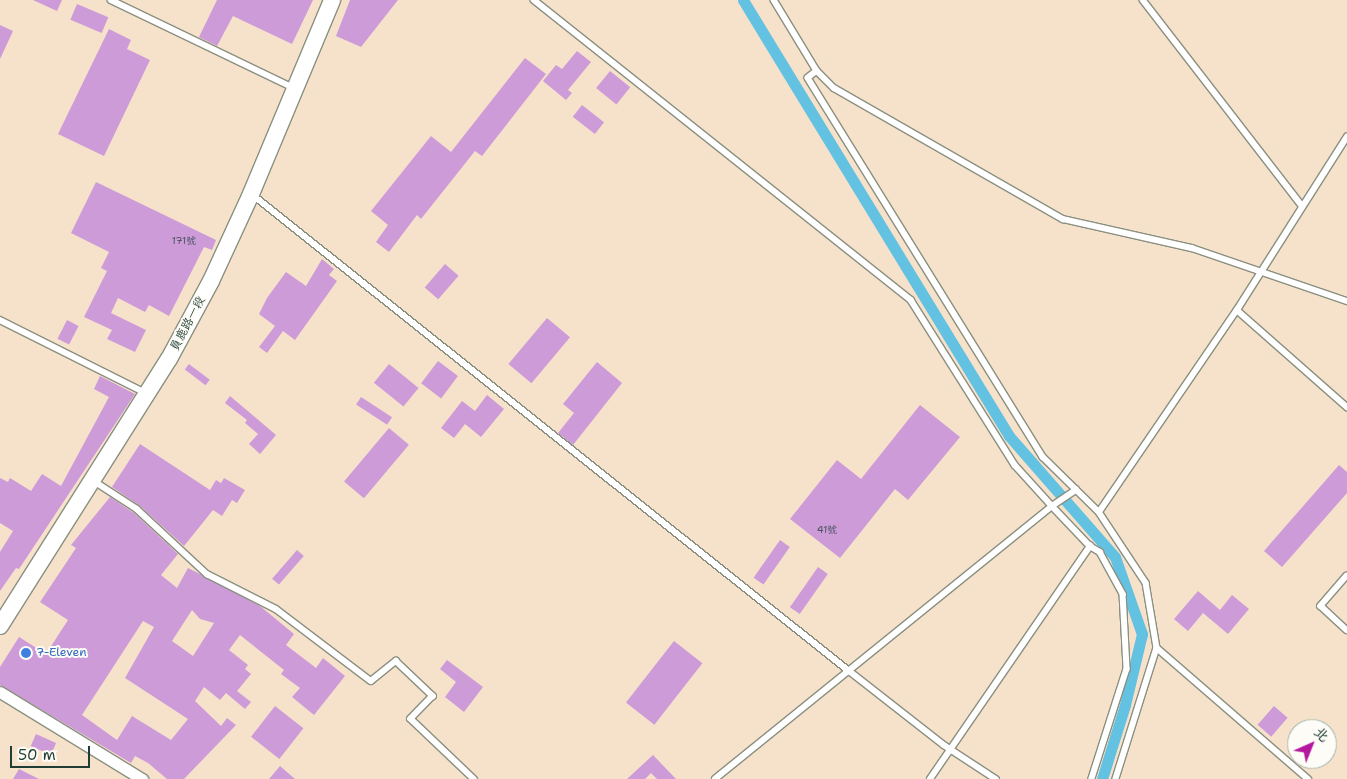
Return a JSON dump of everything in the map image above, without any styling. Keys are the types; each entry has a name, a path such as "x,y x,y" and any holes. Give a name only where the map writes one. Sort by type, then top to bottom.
{"main road":[{"name":"員鹿路一段","path":"0,626 147,393 211,281 251,194 332,0"}],"street":[{"path":"0,692 142,779"}],"lane":[{"path":"111,0 295,89"},
{"path":"534,0 911,300 1016,466 1090,546 1100,552 1123,594 1127,631 1127,669 1092,779"},
{"path":"774,0 817,71 834,88 1063,219 1192,248 1347,301"},
{"path":"1143,0 1302,206"},
{"path":"817,71 808,78 889,214 1043,457 1099,512 1146,583 1157,648 1116,779"},
{"path":"1099,512 1237,310 1347,137"},
{"path":"251,194 848,670 950,749 996,779"},
{"path":"1237,310 1347,407"},
{"path":"0,320 147,393"},
{"path":"93,480 137,510 207,574 276,609 371,681 396,660 433,696 411,719 474,779"},
{"path":"715,779 1052,506 1076,490"},
{"path":"930,779 1090,546"},
{"path":"1347,576 1321,606 1347,630"},
{"path":"1157,648 1308,779"}],"building":[{"path":"33,0 62,0 57,11"},
{"path":"217,0 313,0 292,44 233,16 217,46 199,37"},
{"path":"350,0 398,0 361,47 336,36"},
{"path":"77,4 108,17 102,33 70,20"},
{"path":"0,25 13,31 0,59"},
{"path":"109,29 131,40 127,49 150,60 104,156 58,134"},
{"path":"577,51 591,62 568,90 572,93 566,100 543,81 556,65 562,69"},
{"path":"525,58 546,74 482,156 475,151 421,219 417,215 389,252 376,242 388,225 371,211 431,136 451,152"},
{"path":"610,71 630,87 616,104 596,88"},
{"path":"582,105 604,122 595,134 573,117"},
{"path":"96,182 216,240 212,250 204,247 169,316 149,305 145,312 118,298 111,313 146,330 135,352 107,339 112,330 84,317 107,271 101,268 109,252 71,233"},
{"path":"322,259 334,269 329,275 337,281 295,340 283,331 267,353 259,347 275,326 259,314 267,298 286,272 306,286"},
{"path":"445,264 459,276 438,299 425,287"},
{"path":"547,318 570,337 531,383 508,364"},
{"path":"67,320 79,326 69,345 57,339"},
{"path":"438,361 458,376 441,398 421,383"},
{"path":"597,362 622,383 573,445 558,433 574,413 563,404"},
{"path":"189,364 210,380 206,385 185,370"},
{"path":"389,364 419,388 403,407 374,383"},
{"path":"100,376 135,394 19,569 16,568 0,591 0,552 13,531 0,523 0,478 8,482 10,478 31,491 42,474 61,486 109,397 94,389"},
{"path":"487,395 504,409 481,437 465,424 454,438 441,428 462,401 475,411"},
{"path":"230,396 276,435 260,454 249,444 258,434 245,423 247,420 225,403"},
{"path":"361,397 392,417 387,425 356,405"},
{"path":"920,405 960,437 908,500 895,489 840,558 790,519 837,460 861,479"},
{"path":"389,428 409,445 364,498 344,482"},
{"path":"140,444 210,490 216,480 221,483 224,478 245,490 237,503 232,500 222,516 213,510 184,546 140,506 112,487"},
{"path":"1339,465 1347,472 1347,493 1282,567 1264,551"},
{"path":"110,497 134,513 178,554 161,575 177,588 188,568 200,574 260,606 294,634 286,645 316,668 323,658 345,676 314,715 292,697 300,688 281,674 284,670 240,635 229,650 248,665 245,669 251,674 237,691 251,702 245,709 226,693 220,700 204,687 195,701 221,726 227,718 236,725 184,779 167,779 148,763 135,756 131,763 0,685 0,667 19,637 46,654 68,620 40,602 76,548 71,545","holes":["192,610 200,619 214,623 193,656 172,641","143,621 154,627 125,678 188,719 171,740 132,716 117,740 82,715"]},
{"path":"780,540 790,547 763,585 754,578"},
{"path":"297,550 304,556 279,585 272,579"},
{"path":"818,567 828,574 800,614 790,607"},
{"path":"1198,591 1220,610 1232,595 1249,609 1228,634 1203,613 1188,631 1174,619"},
{"path":"674,641 702,663 654,725 626,702"},
{"path":"447,660 483,687 464,712 445,697 456,682 440,669"},
{"path":"275,706 303,728 279,759 251,737"},
{"path":"1274,706 1288,718 1271,737 1258,725"},
{"path":"36,734 56,743 51,755 31,746"},
{"path":"653,755 676,779 657,779 651,773 645,779 627,779"},
{"path":"280,766 295,779 269,779"},
{"path":"19,769 39,779 13,779"}],"waterway":[{"path":"743,0 1009,436 1115,557 1142,634 1125,705 1102,779"}],"place":[{"name":"7-Eleven","path":"26,653"}]}
